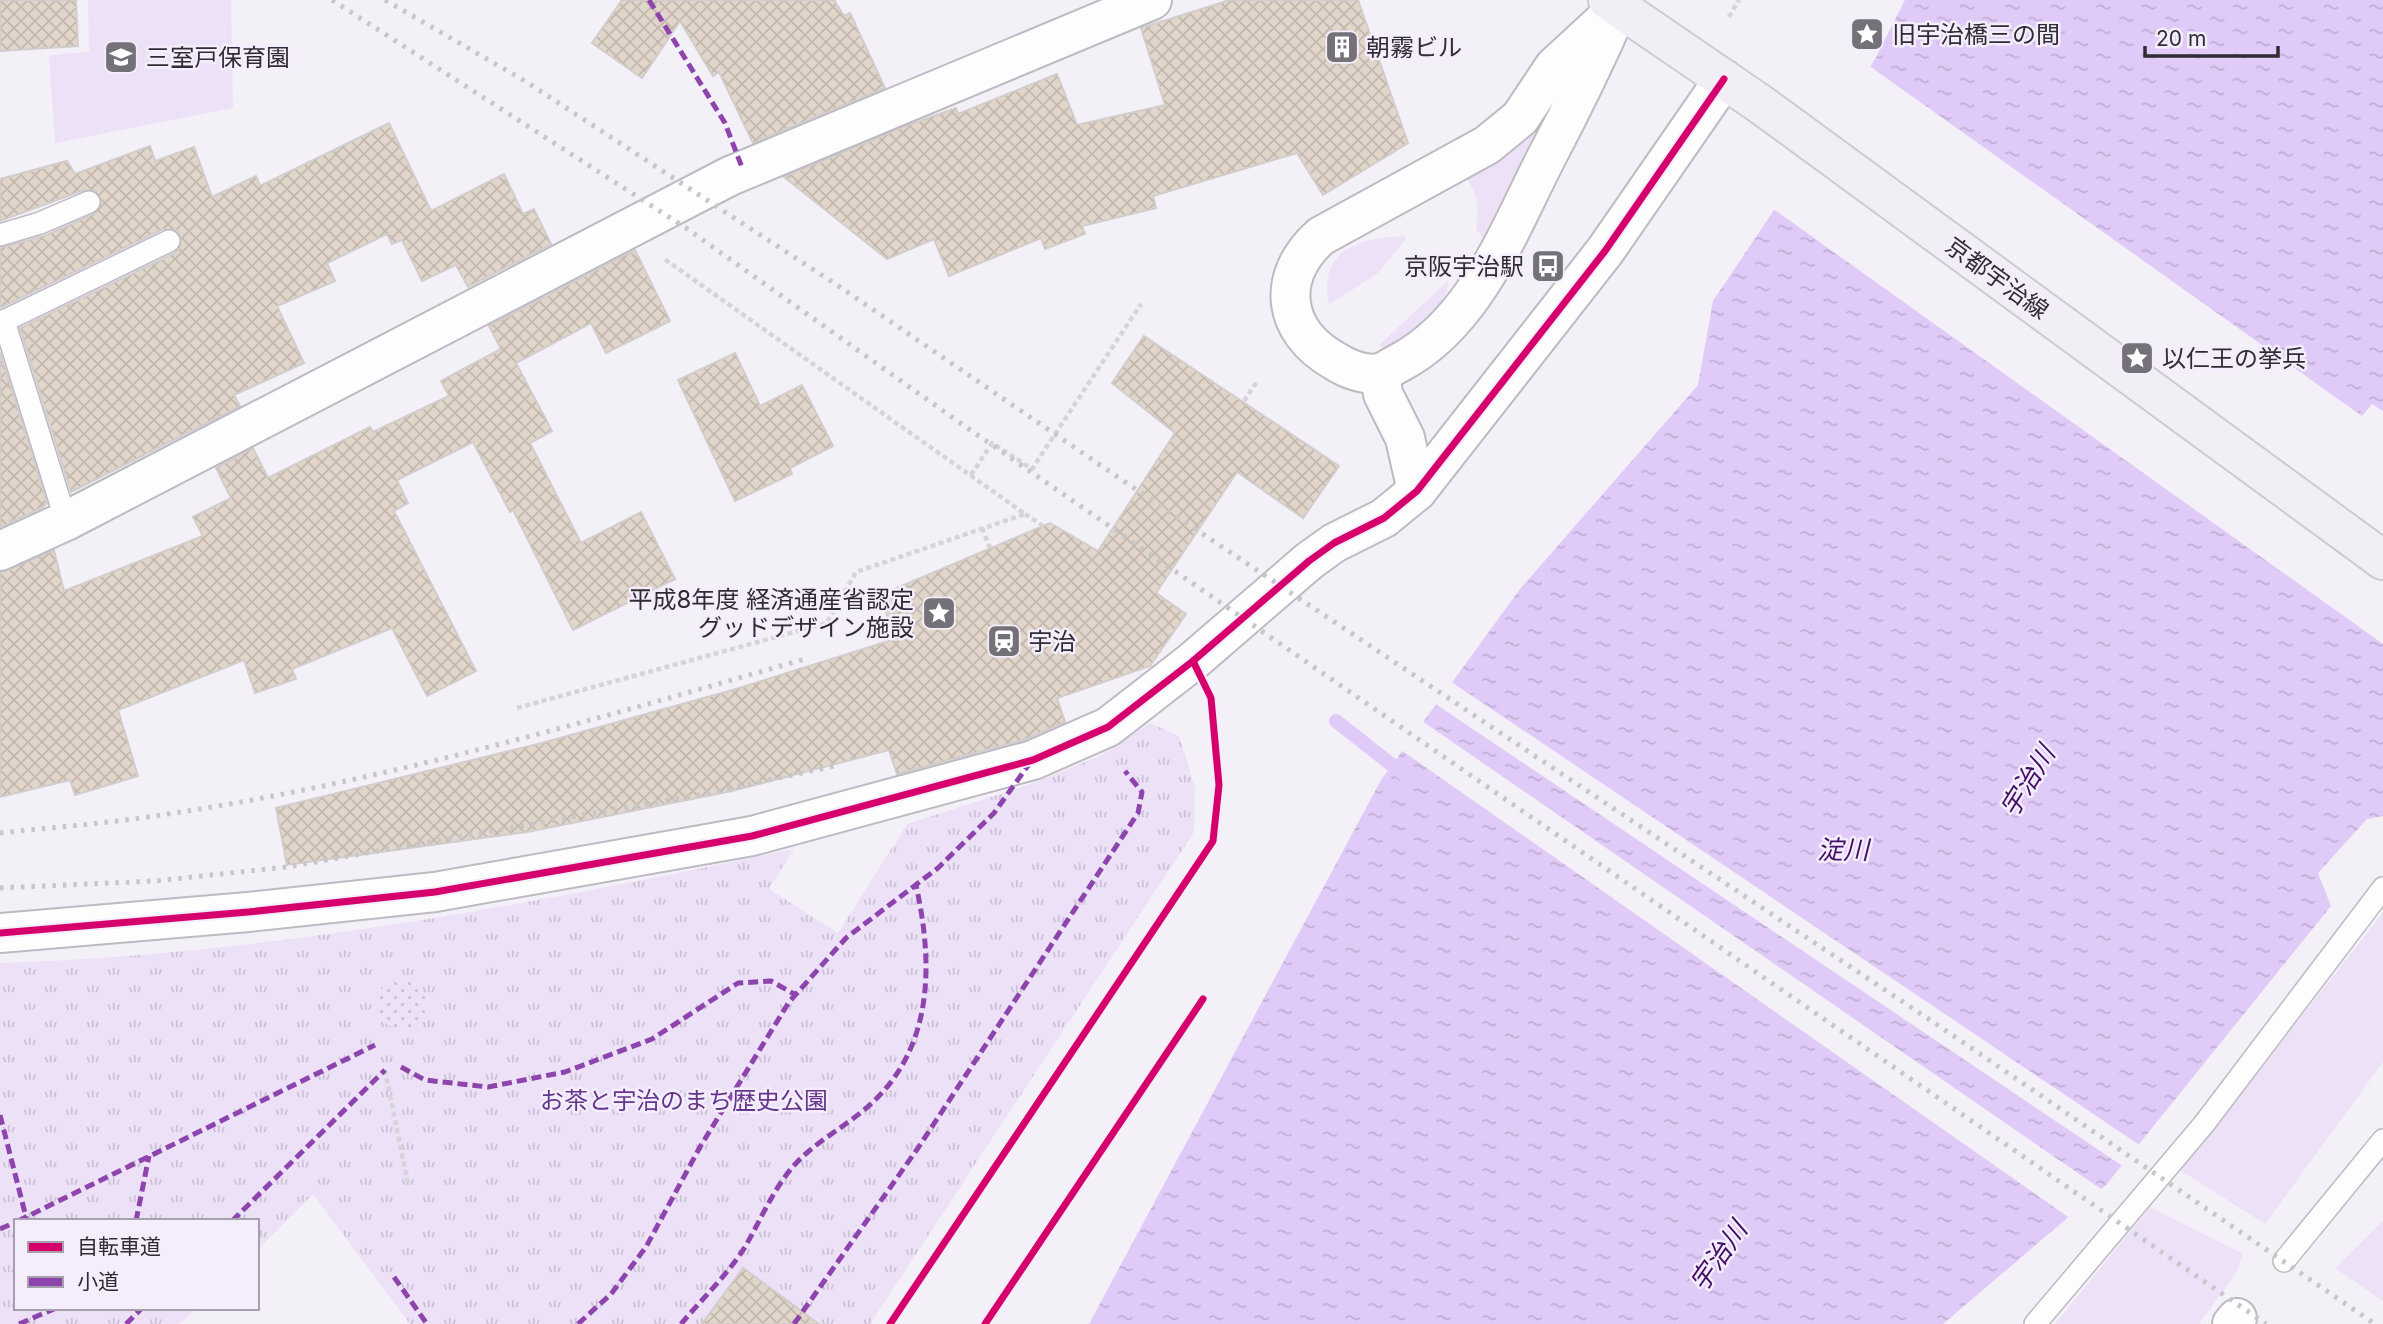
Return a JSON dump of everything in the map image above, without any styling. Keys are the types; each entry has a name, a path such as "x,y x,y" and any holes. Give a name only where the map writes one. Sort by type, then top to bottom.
{"main road":[{"name":"京都宇治線","path":"1613,4 1763,106 2383,560"}],"street":[{"path":"0,551 66,521 743,170 1152,0"},
{"path":"1613,4 1585,87 1506,240 1472,293 1424,348 1380,373 1343,366 1306,339 1294,320 1289,299 1292,282 1306,249 1321,236 1487,145 1520,118 1554,66 1613,4"},
{"path":"0,933 248,912 435,892 752,836 1033,760 1108,727 1193,661 1309,561 1334,544 1384,518 1417,491 1605,251 1724,79"},
{"path":"1380,373 1383,394 1405,438 1417,491"}],"lane":[{"path":"0,235 40,223 89,202"},
{"path":"66,521 2,321 169,242"},
{"path":"2035,1324 2204,1124 2383,888"},
{"path":"2284,1261 2383,1140"}],"path":[{"path":"1728,18 1740,0"},
{"path":"625,231 1043,526"},
{"path":"971,475 992,443 1032,469 1141,304"},
{"path":"1244,401 1258,380"},
{"path":"517,708 827,623 856,572 1025,514"},
{"path":"982,528 990,548"},
{"path":"385,1070 408,1184"}],"green space":[{"name":"三室戸保育園","path":"88,0 231,0 233,108 55,143 49,55 89,52"},
{"path":"1562,88 1525,152 1510,193 1485,239 1476,230 1477,202 1465,177"},
{"path":"1403,236 1406,239 1378,273 1329,305 1327,286 1336,259 1357,244"},
{"path":"1448,281 1448,288 1438,306 1413,336 1399,346 1383,348 1379,345"},
{"name":"お茶と宇治のまち歴史公園","path":"1150,723 1179,736 1195,787 1194,832 870,1324 410,1324 313,1194 259,1248 259,1219 14,1219 14,1310 195,1310 179,1324 0,1324 0,963 200,950 399,924 597,889 794,849 769,889 838,933 907,824 1031,784 1102,755"},
{"path":"2383,913 2383,1062 2265,1224 2180,1170"},
{"path":"402,979 419,987 427,1004 419,1021 402,1029 385,1021 377,1004 385,987"},
{"path":"2150,1207 2243,1254 2236,1273 2199,1324 2055,1324"},
{"path":"2383,1221 2383,1301 2335,1268"}],"water":[{"name":"淀川","path":"1905,0 2383,0 2383,816 2367,819 2318,873 2331,906 2106,1185 1943,1324 1089,1324 1381,780 1520,589 1698,385 1713,301 1874,61"}],"pier":[{"path":"1868,65 2362,416 2372,404 2383,411 2383,644 1772,208"},
{"path":"1450,681 2141,1146 2124,1167 1434,703"},
{"path":"1422,721 2104,1191 2071,1219 1401,750"}],"building":[{"path":"0,0 76,0 78,46 0,51"},
{"path":"622,0 834,0 844,16 850,13 885,88 753,143 719,72 713,76 680,21 642,78 592,43"},
{"path":"1230,0 1358,0 1408,143 1323,195 1297,153 1153,196 1156,208 1082,226 1085,234 1045,249 1041,238 949,276 934,239 887,259 784,177 903,127 956,108 958,114 1057,74 1077,125 1165,105 1141,28"},
{"path":"389,123 431,211 504,174 523,214 534,209 551,244 468,287 456,265 422,281 402,240 392,244 387,234 327,263 335,281 277,306 304,363 234,395 240,406 71,492 20,328 175,253 180,248 181,236 176,230 163,229 0,308 0,248 44,236 94,214 102,203 96,191 84,190 0,221 0,179 67,161 75,174 150,146 155,161 194,147 212,197 256,176 260,186"},
{"path":"635,250 670,321 606,353 591,323 516,363 552,431 530,443 581,543 641,512 675,579 573,630 513,510 510,512 473,442 397,480 408,503 394,511 476,671 427,696 392,628 292,669 296,679 255,693 244,660 118,710 138,776 75,795 70,780 0,797 0,573 54,550 64,591 203,536 193,517 231,498 216,468 253,448 268,478 370,427 373,432 449,396 441,381 501,349 489,326"},
{"path":"1144,336 1339,466 1303,518 1237,472 1156,593 1186,614 1150,666 1057,698 1065,722 1026,739 897,774 889,750 732,791 527,832 287,865 276,808 542,743 736,689 895,639 880,595 1050,523 1098,551 1175,433 1112,383"},
{"path":"0,352 47,503 0,527"},
{"path":"735,353 760,406 802,385 833,446 790,468 792,474 735,501 678,380"},
{"path":"743,1268 819,1324 702,1324"}],"waterway":[{"path":"1336,721 1406,776"}],"railway":[{"path":"332,0 686,228 963,425 2266,1324"},
{"path":"385,0 525,81 843,289 1122,480 1942,1028 2375,1324"},
{"path":"0,833 147,817 329,785 489,747 805,659"},
{"path":"0,888 155,881 287,867 692,796 835,766"}],"marked path":[{"path":"649,0 725,123 743,170"},
{"path":"578,1324 611,1294 646,1247 700,1147 789,1002 846,938 938,868 994,813 1032,760"},
{"path":"794,1324 918,1148 1138,813 1142,792 1125,771"},
{"path":"681,1324 738,1257 791,1169 873,1102 893,1079 908,1054 924,1001 926,972 922,914 916,885"},
{"path":"401,1067 425,1080 488,1087 565,1072 652,1039 738,983 771,981 796,995"},
{"path":"22,1219 375,1045"},
{"path":"234,1219 385,1070"},
{"path":"0,1115 26,1219"},
{"path":"136,1219 149,1156"},
{"path":"0,1229 14,1223"},
{"path":"394,1277 427,1324"},
{"path":"19,1324 51,1310"},
{"path":"126,1324 140,1310"}],"cycle path":[{"path":"0,933 248,912 435,892 752,836 1033,760 1108,727 1193,661 1309,561 1334,543 1384,518 1417,491 1605,251 1724,79"},
{"path":"890,1324 1213,841 1219,785 1211,698 1193,661"},
{"path":"985,1324 1203,999"}],"place":[{"name":"旧宇治橋三の間","path":"1867,34"},
{"name":"朝霧ビル","path":"1342,47"},
{"name":"三室戸保育園","path":"121,57"},
{"name":"京阪宇治駅","path":"1548,266"},
{"name":"以仁王の挙兵","path":"2137,358"},
{"name":"平成8年度 経済通産省認定 グッドデザイン施設","path":"939,613"},
{"name":"宇治","path":"1004,641"}],"water label":[{"name":"宇治川","path":"2027,781"},
{"name":"宇治川","path":"1718,1256"}]}
